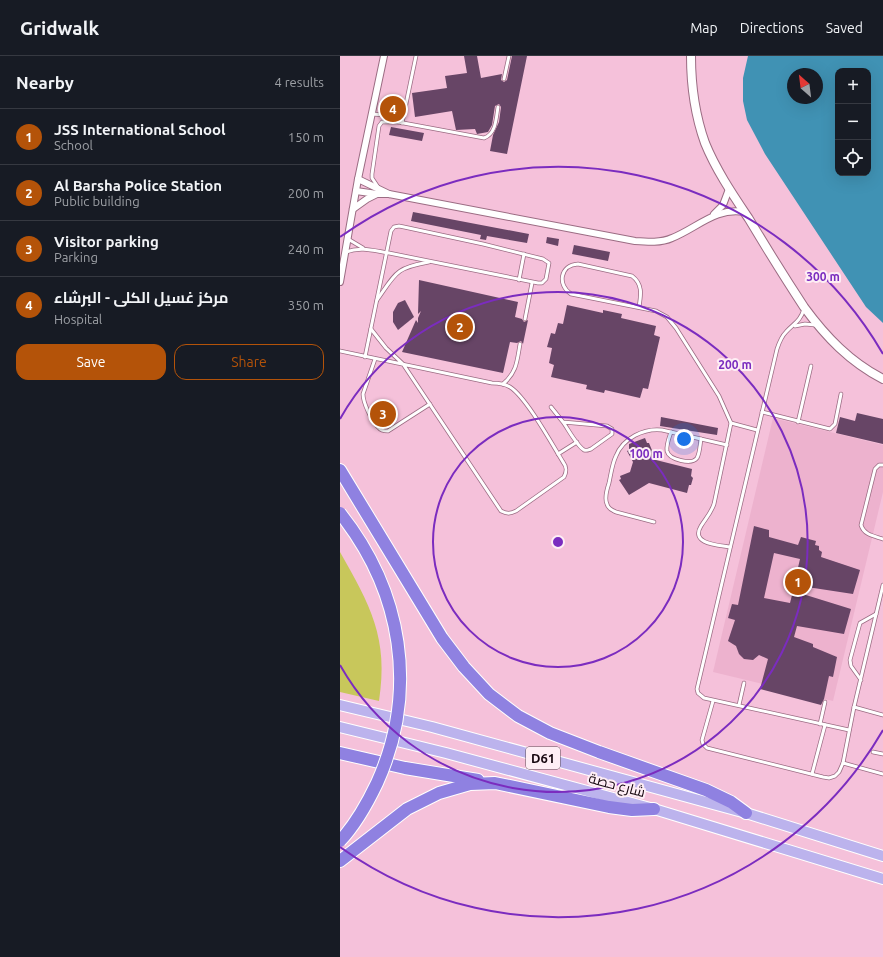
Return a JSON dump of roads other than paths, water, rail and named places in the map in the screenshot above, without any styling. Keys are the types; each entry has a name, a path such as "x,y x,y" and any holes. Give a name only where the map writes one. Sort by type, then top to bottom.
{"highway":[{"path":"340,470 442,638 464,668 489,694 518,716 550,733 706,790 731,802 746,813"},
{"path":"340,513 367,551 389,600 397,640 401,678 395,729 382,770 365,806 340,842"},
{"path":"340,753 405,768 495,783 609,807 632,810 654,809"},
{"path":"340,861 407,809 439,793 470,784 495,783"}],"main road":[{"name":"شارع حصة","path":"340,705 432,727 746,813 883,856"},
{"name":"شارع حصة","path":"340,727 446,753 654,809 883,879"}],"street":[{"path":"340,282 358,179 384,56"},
{"path":"691,56 693,91 698,120 705,142 715,165 729,189 804,307 818,326 845,354 859,365 883,379"},
{"path":"358,179 378,191"},
{"path":"712,216 723,205 729,189"},
{"path":"356,191 378,191 635,241 649,242 659,242 671,239 712,216 728,211 744,212"},
{"path":"353,210 378,191"}],"lane":[{"path":"400,123 416,56"},
{"path":"504,79 509,56"},
{"path":"378,191 372,178 372,174 380,125 384,122 400,123 484,138 493,132 498,107"},
{"path":"372,114 384,115 400,123"},
{"path":"346,252 365,249 386,252 519,280 540,283 545,281 547,278 549,263 543,259 483,244 399,226 394,228 391,231 386,252 365,357"},
{"path":"348,239 365,249"},
{"path":"519,280 524,254"},
{"path":"376,302 392,278 398,272 406,267 432,261"},
{"path":"639,307 641,288 632,276 578,264 569,266 563,272 562,284 571,294 639,307 662,314 676,328 716,390 731,424 713,507 698,533 702,541 730,547"},
{"path":"525,319 532,282"},
{"path":"804,307 802,316 793,327 787,331 779,342 697,689 700,696 713,700 849,730"},
{"path":"793,327 805,324 818,326"},
{"path":"340,352 403,364 503,384 518,393 523,399 566,466 567,471 564,477 511,513 501,511 403,364 386,348 371,329"},
{"path":"503,384 510,378 515,370 520,344"},
{"path":"375,359 363,394 363,400 379,428 383,431 388,431 430,404"},
{"path":"798,422 811,366"},
{"path":"762,412 828,429 832,428 835,424 841,394"},
{"path":"551,407 584,450 589,450 611,436 613,432 610,427 607,426 563,422"},
{"path":"731,424 757,430"},
{"path":"654,522 613,511 607,505 606,495 614,460 618,450 635,436 650,430 671,432 726,445"},
{"path":"671,432 667,449 673,458 693,461 697,457 701,439"},
{"path":"558,454 577,442"},
{"path":"883,465 879,465 875,469 861,525 865,533 883,539"},
{"path":"713,700 702,740 703,744 707,748 829,778 835,776 839,772 843,763 854,707 883,585"},
{"path":"861,680 851,666 850,660 860,623 876,614"},
{"path":"739,705 744,683"},
{"path":"820,724 826,702"},
{"path":"854,707 883,715"},
{"path":"812,774 825,725"},
{"path":"873,752 883,754"},
{"path":"843,763 883,774"}],"water":[{"path":"748,56 883,56 883,323 866,307 765,154 747,120 743,101 743,78"}],"place":[{"name":"مركز غسيل الكلى - البرشاء","path":"393,109"},
{"name":"Al Barsha Police Station","path":"460,327"},
{"name":"Visitor parking","path":"383,414"},
{"name":"JSS International School","path":"798,582"}]}
